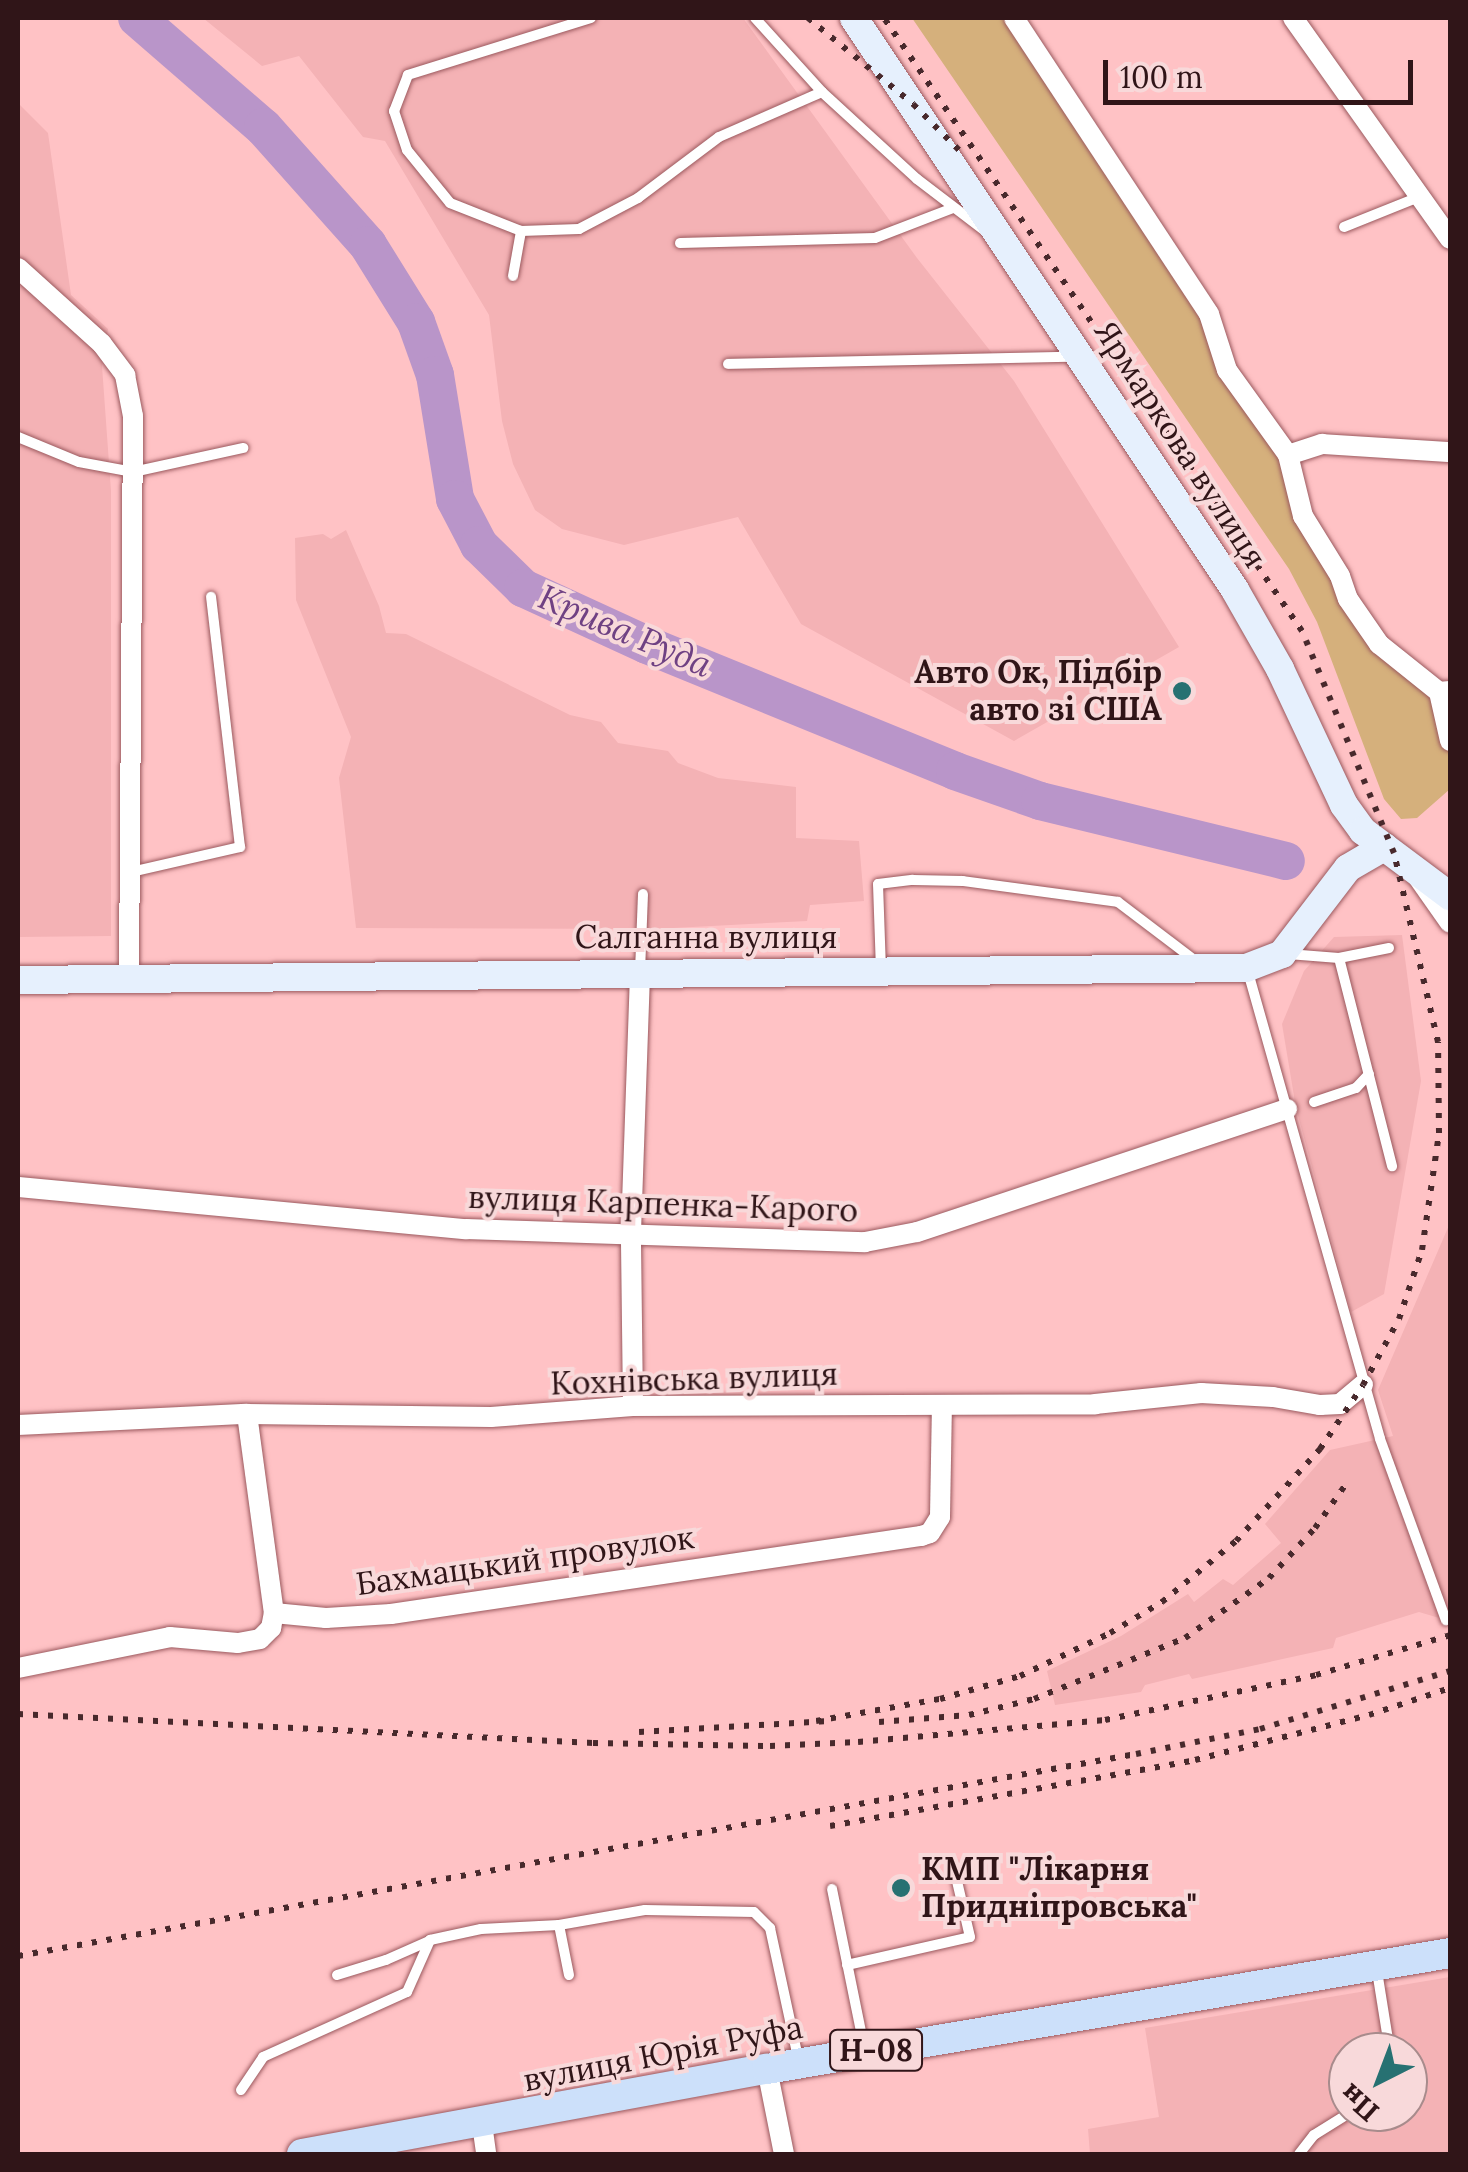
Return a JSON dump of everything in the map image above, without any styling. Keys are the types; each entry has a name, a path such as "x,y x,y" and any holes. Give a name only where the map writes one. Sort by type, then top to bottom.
{"main road":[{"name":"вулиця Юрія Руфа","path":"302,2154 482,2124 767,2068 1450,1952"}],"street":[{"name":"Ярмаркова вулиця","path":"854,18 1244,606 1280,668 1344,805 1363,831 1450,896"},
{"path":"1014,18 1209,314 1228,370 1288,455 1303,516 1340,576 1348,599 1378,644 1444,692 1450,741"},
{"path":"1293,18 1450,239"},
{"path":"18,268 102,344 125,375 134,416 129,978"},
{"path":"1288,455 1322,444 1450,452"},
{"path":"1344,805 1348,868"},
{"path":"1282,954 1348,868 1384,847"},
{"path":"1408,862 1450,923"},
{"name":"Салганна вулиця","path":"18,980 1206,969 1246,968 1282,954"},
{"path":"633,1406 631,1232 640,972"},
{"name":"вулиця Карпенка-Карого","path":"18,1187 414,1225 631,1232 814,1244 864,1242 917,1232 1287,1109"},
{"name":"Кохнівська вулиця","path":"18,1425 246,1414 491,1417 633,1406 825,1402 942,1407 1095,1404 1201,1393 1272,1396 1320,1406 1340,1404 1364,1385"},
{"name":"Бахмацький провулок","path":"274,1613 326,1618 391,1614 921,1536 930,1532 940,1516 942,1407"},
{"path":"18,1668 170,1637 238,1643 260,1639 271,1628 274,1613 246,1414"},
{"path":"767,2068 784,2154"},
{"path":"482,2124 486,2154"}],"lane":[{"path":"592,18 408,75 394,111 407,150 450,203 521,231 579,229 638,198 719,137 822,92"},
{"path":"755,18 822,92 953,208 1006,245"},
{"path":"1344,228 1420,196"},
{"path":"680,243 875,238 953,208"},
{"path":"513,276 521,231"},
{"path":"728,364 1082,357"},
{"path":"18,437 79,462 133,472 244,448"},
{"path":"130,872 240,847 211,597"},
{"path":"882,971 878,884 913,880 963,881 1118,902 1206,969"},
{"path":"640,972 642,894"},
{"path":"1282,954 1339,958 1389,948"},
{"path":"1339,958 1392,1166"},
{"path":"1246,968 1313,1216 1364,1385 1446,1620"},
{"path":"1314,1102 1356,1088 1369,1074"},
{"path":"848,1965 970,1938 954,1868"},
{"path":"832,1889 866,2052"},
{"path":"337,1975 386,1960 430,1940 481,1929 559,1926 644,1910 754,1912 770,1928 800,2063"},
{"path":"559,1926 569,1975"},
{"path":"241,2090 263,2057 407,1992 430,1940"},
{"path":"1376,1965 1387,2032"},
{"path":"1298,2154 1314,2135 1328,2126"}],"shaded area":[{"path":"203,18 743,18 917,258 1014,381 1179,647 1014,741 801,624 738,517 624,545 562,529 535,510 513,464 502,421 489,315 385,141 363,137 299,56 262,66"},
{"path":"912,18 1014,18 1206,316 1283,457 1346,605 1437,698 1450,750 1450,789 1417,818 1401,819 1384,799 1317,622 1289,569"},
{"path":"18,103 48,133 71,295 108,329 102,366 111,491 111,936 18,937"},
{"path":"346,530 379,606 386,633 406,634 570,715 601,722 618,743 668,751 678,763 718,778 796,787 796,838 859,841 864,901 810,905 807,921 654,929 356,928 339,778 351,737 296,600 295,538 323,534 331,539"},
{"path":"1402,935 1421,1081 1384,1294 1351,1312 1296,1108 1282,1024 1304,971 1334,937"},
{"path":"1450,1223 1450,1609 1446,1620 1419,1612 1336,1638 1333,1648 1192,1679 1189,1674 1145,1685 1141,1692 1055,1705 1047,1671 1121,1636 1188,1594 1194,1602 1223,1579 1233,1585 1281,1543 1265,1524 1330,1450 1393,1436 1378,1390"},
{"path":"1450,1977 1450,2154 1090,2154 1088,2129 1159,2117 1145,2028"}],"waterway":[{"name":"Крива Руда","path":"137,18 263,127 368,245 416,322 435,375 455,499 479,545 523,588 647,645 955,771 1040,801 1286,861"}],"railway":[{"path":"808,18 913,104 962,153"},
{"path":"816,1721 940,1699 1020,1676 1110,1633 1162,1602 1236,1541 1320,1449 1363,1385 1399,1319 1422,1250 1439,1133 1438,1042 1394,853 1302,631 884,18"},
{"path":"879,1722 969,1715 1034,1699 1185,1638 1269,1578 1315,1528 1346,1484"},
{"path":"18,1714 593,1743 770,1746 858,1742 1105,1720 1316,1675 1450,1635"},
{"path":"18,1956 1136,1754 1260,1729 1450,1671"},
{"path":"830,1826 1195,1760 1369,1715 1450,1688"},
{"path":"639,1732 829,1721"}],"place":[{"name":"Авто Ок, Підбір авто зі США","path":"1182,691"},
{"name":"КМП \"Лікарня Придніпровська\"","path":"901,1888"}]}
